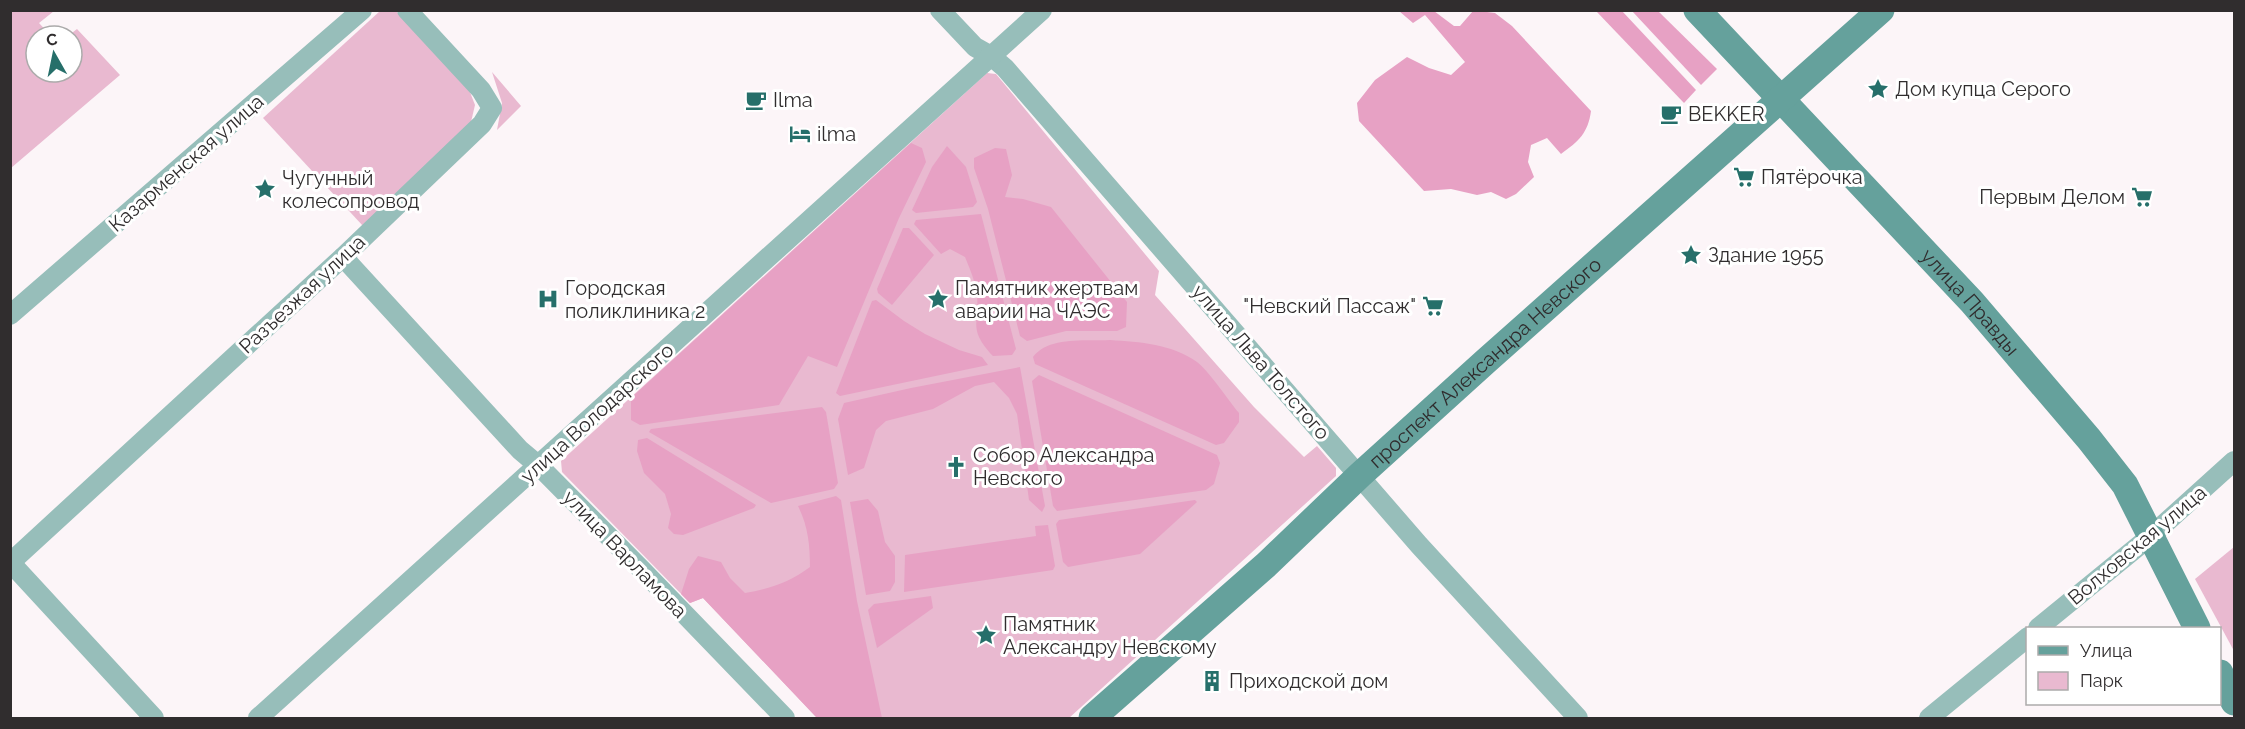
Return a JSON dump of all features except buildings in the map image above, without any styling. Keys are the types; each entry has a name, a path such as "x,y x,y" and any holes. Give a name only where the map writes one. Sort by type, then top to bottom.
{"main road":[{"name":"улица Правды","path":"1697,10 1972,302 2125,485 2197,627"},
{"name":"проспект Александра Невского","path":"1092,718 1266,565 1360,475 1486,361 1881,10"},
{"path":"2221,675 2235,702"}],"street":[{"name":"Казарменская улица","path":"10,315 362,10"},
{"name":"Разъезжая улица","path":"11,562 343,257 482,124 492,108 481,90 407,10"},
{"name":"улица Льва Толстого","path":"940,10 975,47 991,56 1013,77 1419,545 1578,718"},
{"name":"улица Володарского","path":"258,718 1042,10"},
{"name":"улица Варламова","path":"343,257 520,450 539,466 785,718"},
{"name":"Волховская улица","path":"2039,627 2152,535 2235,461"},
{"path":"11,562 154,718"},
{"path":"1929,718 2026,639"}],"green space":[{"path":"11,10 54,11 40,24 24,24 24,84 84,84 84,36 120,75 11,168"},
{"path":"380,11 396,11 468,87 475,105 471,122 363,226 263,118"},
{"path":"492,72 521,106 497,130 502,103"},
{"path":"987,73 996,74 1159,271 1155,295 1254,407 1304,457 1317,446 1336,468 1336,476 1069,718 817,718 703,598 690,603 562,472 561,461"},
{"path":"2234,547 2234,651 2195,579"}],"shaded area":[{"path":"1399,11 1434,11 1454,26 1460,26 1473,11 1495,13 1512,26 1591,111 1588,125 1582,136 1561,154 1547,138 1531,145 1528,162 1534,177 1516,194 1506,199 1491,192 1477,195 1451,189 1424,191 1359,121 1357,103 1375,80 1407,57 1429,68 1451,75 1465,62 1425,15 1413,23"},
{"path":"1596,11 1622,11 1696,90 1684,103"},
{"path":"1632,11 1658,11 1717,69 1701,85"},
{"path":"911,143 922,148 926,162 899,218 837,367 808,356 779,405 640,425 631,420 631,398"},
{"path":"947,146 966,167 977,202 973,207 916,213 912,210 932,167"},
{"path":"995,148 1006,149 1012,175 1005,197 1023,199 1051,207 1127,302 1126,327 1117,331 1066,331 1027,341 1020,336 988,209 974,168 974,158"},
{"path":"981,214 1016,349 1012,355 993,356 979,338 976,324 976,289 965,257 950,249 941,254 914,224 916,220"},
{"path":"903,228 909,228 934,255 892,305 878,293 877,289"},
{"path":"876,300 925,334 959,350 982,357 988,365 840,396 836,393 872,301"},
{"path":"1110,340 1144,343 1177,351 1202,366 1239,413 1239,422 1224,443 1216,445 1035,364 1033,357 1040,350 1058,343"},
{"path":"1020,367 1045,506 1042,512 1029,500 1017,414 1009,398 994,382 975,386 933,409 886,421 876,430 864,468 848,475 838,419 844,403"},
{"path":"1039,375 1217,455 1220,463 1214,484 1206,490 1057,511 1053,506 1032,381"},
{"path":"822,407 826,412 838,483 834,489 771,503 649,432 651,429"},
{"path":"647,438 756,505 754,508 683,535 674,534 668,528 671,514 665,494 644,473 637,451 638,440"},
{"path":"836,496 841,500 857,601 882,718 817,718 703,598 690,603 681,594 689,569 698,556 721,562 730,578 745,593 795,577 810,567 808,536 798,506"},
{"path":"868,499 878,511 885,542 895,556 895,582 890,591 866,595 850,502"},
{"path":"1195,500 1197,502 1140,554 1068,567 1063,562 1056,524 1059,520"},
{"path":"1048,525 1055,566 1053,570 904,592 905,555 1036,536 1035,526"},
{"path":"931,596 933,608 877,648 868,610 874,604"}],"place":[{"name":"Дом купца Серого","path":"1878,89"},
{"name":"Ilma","path":"756,100"},
{"name":"BEKKER","path":"1671,114"},
{"name":"ilma","path":"800,134"},
{"name":"Пятёрочка","path":"1744,177"},
{"name":"Чугунный колесопровод","path":"265,189"},
{"name":"Первым Делом","path":"2142,197"},
{"name":"Здание 1955","path":"1691,255"},
{"name":"Городская поликлиника 2","path":"548,299"},
{"name":"Памятник жертвам аварии на ЧАЭС","path":"938,299"},
{"name":"\"Невский Пассаж\"","path":"1433,306"},
{"name":"Собор Александра Невского","path":"956,467"},
{"name":"Памятник Александру Невскому","path":"986,635"},
{"name":"Приходской дом","path":"1212,681"}]}
